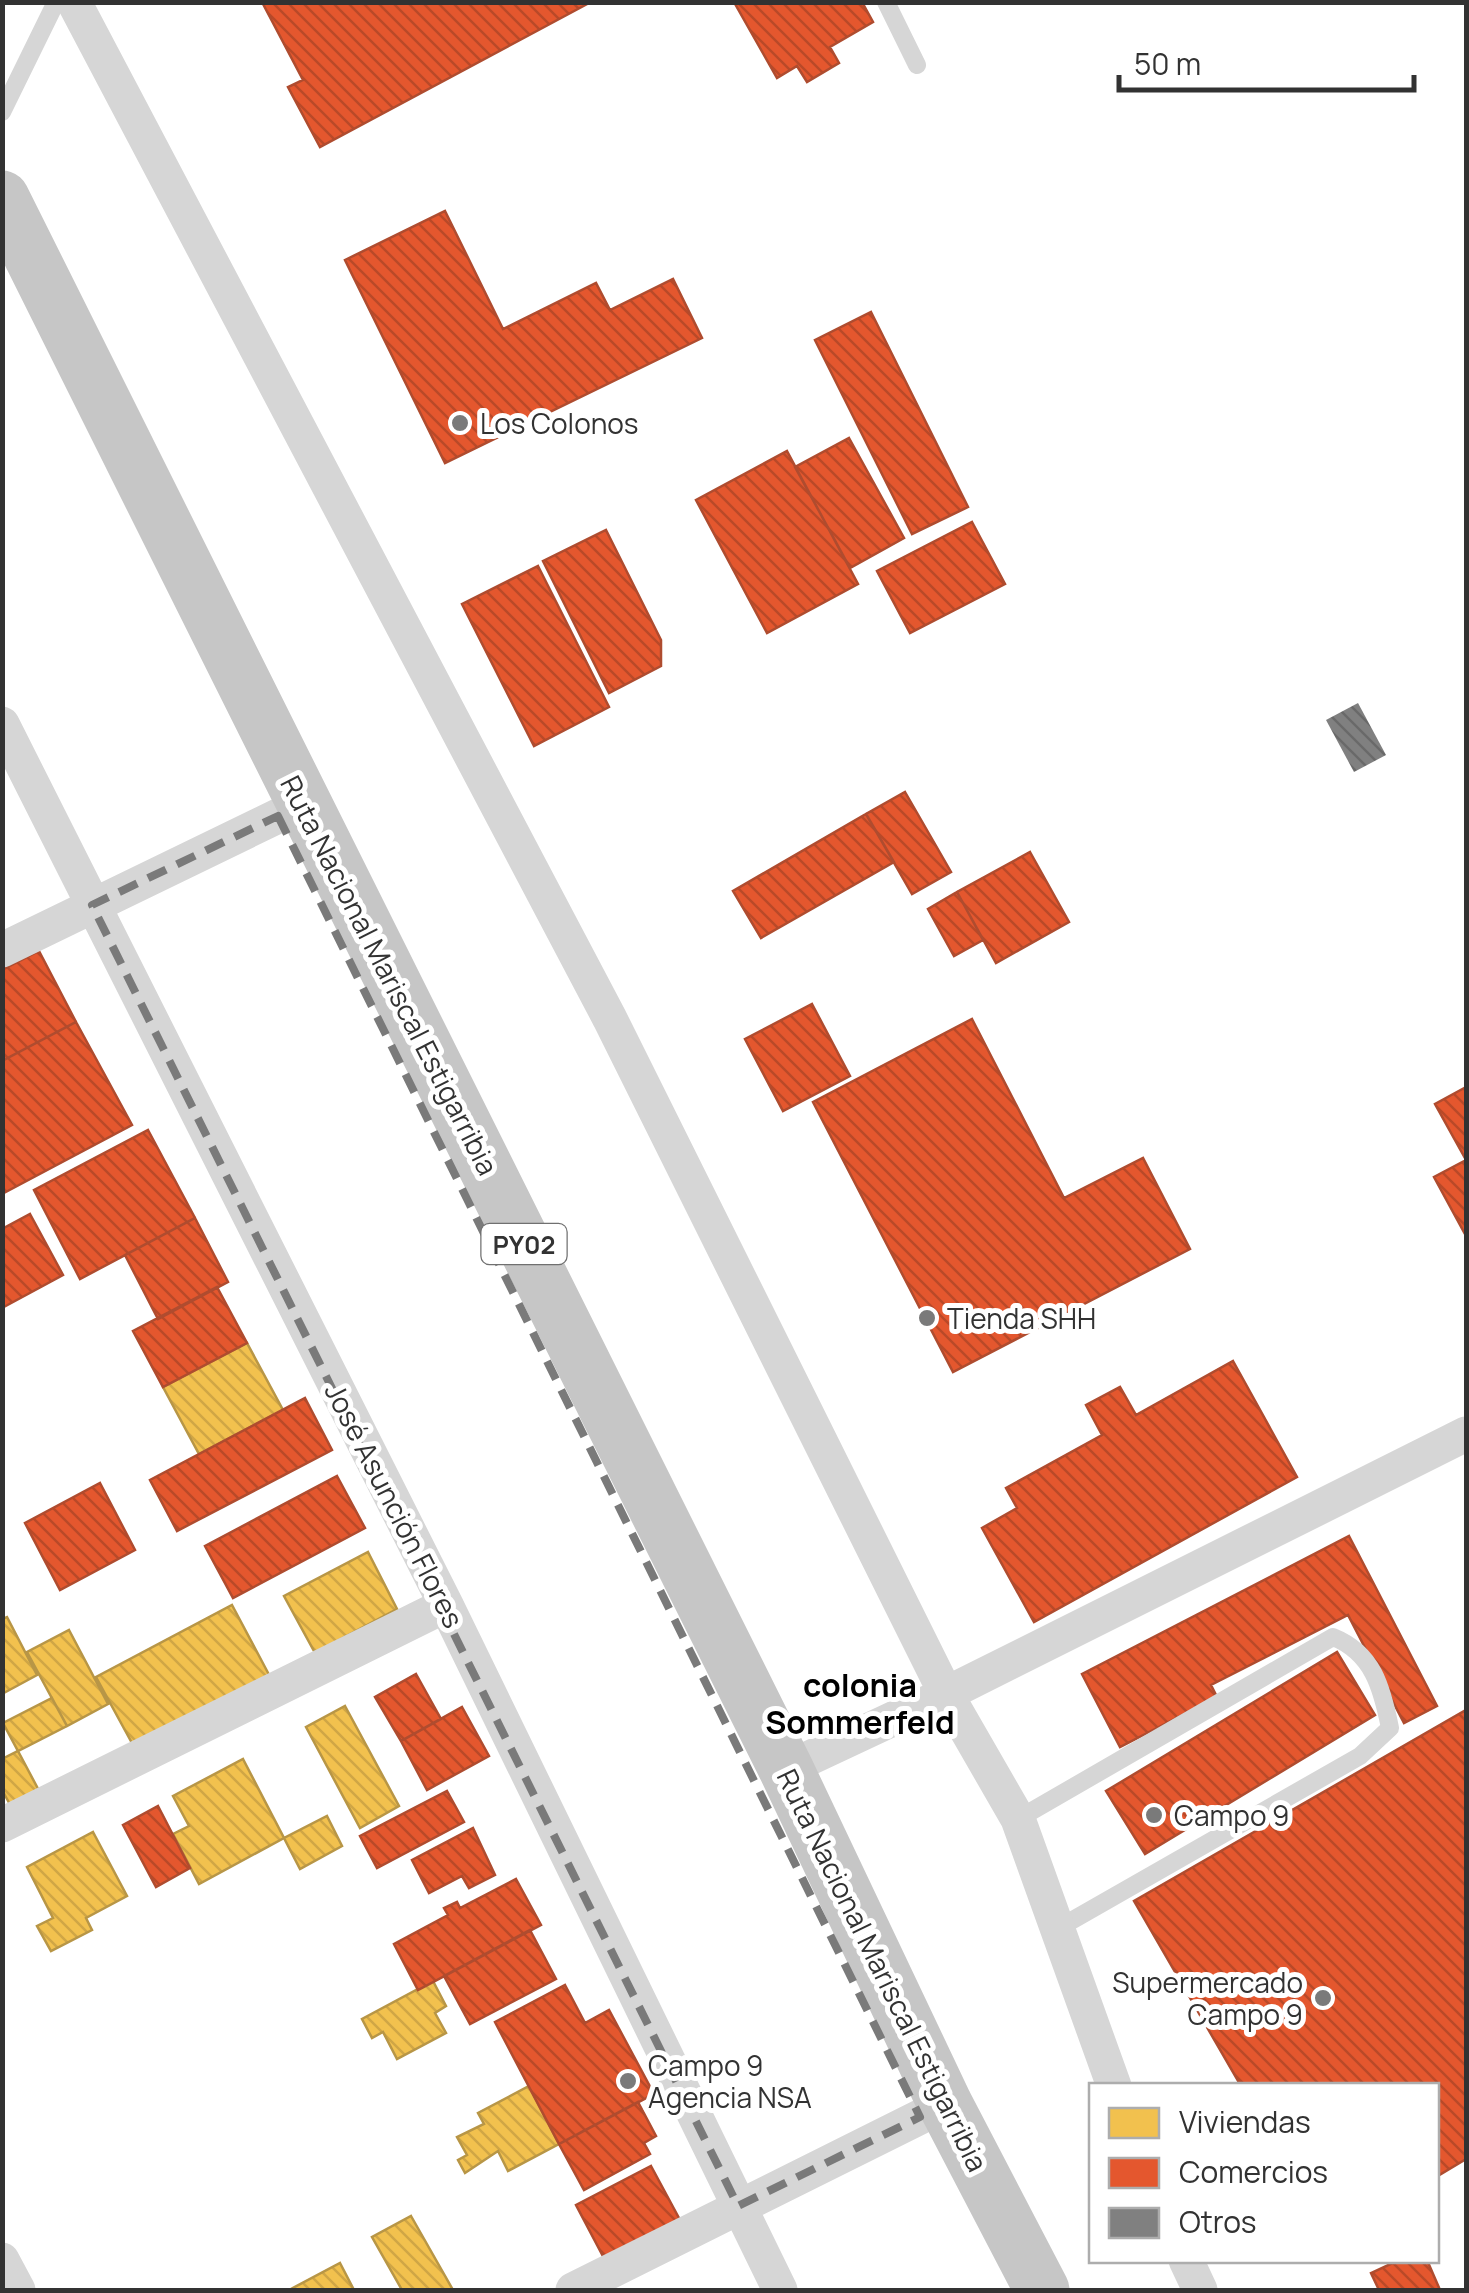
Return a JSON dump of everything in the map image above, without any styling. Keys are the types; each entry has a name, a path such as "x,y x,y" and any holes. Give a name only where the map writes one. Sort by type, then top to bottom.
{"highway":[{"name":"Ruta Nacional Mariscal Estigarribia","path":"2,198 786,1769 946,2104 1042,2290"},
{"name":"Ruta Nacional Mariscal Estigarribia","path":"2,268 278,816 1005,2290"}],"street":[{"path":"74,2 610,1019 946,1694 1018,1819 1113,2083"},
{"name":"José Asunción Flores","path":"2,724 446,1605 780,2290"},
{"path":"2,950 278,816"},
{"path":"786,1769 946,1694 1466,1434"},
{"path":"2,1825 446,1605"},
{"path":"573,2290 920,2117"},
{"path":"2,2260 18,2290"},
{"path":"1187,2263 1200,2290"}],"lane":[{"path":"2,112 56,2"},
{"path":"886,2 918,65"},
{"path":"1018,1819 1333,1637 1357,1646 1382,1693 1390,1728 1360,1756 1057,1928"}],"highlighted area":[{"path":"278,816 920,2117 738,2206 92,905"}],"building: Viviendas":[{"path":"247,1343 283,1410 199,1454 163,1387"},
{"path":"368,1552 397,1609 339,1640 320,1662 284,1596"},
{"path":"232,1605 275,1686 133,1745 96,1677"},
{"path":"7,1617 37,1675 2,1694 2,1619"},
{"path":"69,1630 108,1704 67,1726 27,1652"},
{"path":"52,1698 67,1726 18,1751 3,1723"},
{"path":"345,1706 399,1806 360,1828 306,1727"},
{"path":"18,1751 45,1802 17,1817 2,1790 2,1759"},
{"path":"243,1759 284,1838 199,1884 173,1834 189,1826 173,1796"},
{"path":"327,1816 342,1846 300,1869 284,1838"},
{"path":"93,1832 127,1896 86,1918 92,1930 51,1951 37,1926 53,1918 27,1867"},
{"path":"433,1981 446,2006 435,2013 446,2033 397,2059 383,2032 372,2038 362,2019"},
{"path":"529,2086 559,2144 508,2171 498,2151 465,2173 458,2160 467,2155 457,2137 484,2124 478,2113"},
{"path":"411,2216 453,2290 402,2290 372,2237"},
{"path":"340,2263 354,2290 289,2290"}],"building: Comercios":[{"path":"262,2 591,2 320,147 288,87 303,80"},
{"path":"734,2 862,2 873,22 830,47 839,63 807,82 797,66 777,78"},
{"path":"445,211 503,329 596,283 610,310 673,279 702,338 445,463 345,260"},
{"path":"871,312 968,507 912,534 815,340"},
{"path":"849,438 904,538 850,568 795,467"},
{"path":"787,451 858,584 767,633 696,500"},
{"path":"972,522 1005,584 910,633 877,571"},
{"path":"606,530 661,640 661,666 609,693 543,561"},
{"path":"538,566 609,707 534,746 462,604"},
{"path":"905,792 951,872 912,894 866,814"},
{"path":"866,814 894,862 761,938 733,891"},
{"path":"1030,852 1069,922 996,963 957,892"},
{"path":"957,892 983,940 954,956 928,909"},
{"path":"39,951 76,1022 2,1061 2,970"},
{"path":"812,1004 850,1076 783,1111 745,1039"},
{"path":"972,1019 1064,1198 1143,1158 1190,1249 953,1372 813,1102"},
{"path":"76,1022 132,1125 2,1194 2,1061"},
{"path":"1466,1087 1466,1160 1435,1104"},
{"path":"148,1130 195,1218 80,1279 34,1190"},
{"path":"1466,1160 1466,1236 1434,1177"},
{"path":"30,1214 63,1275 2,1308 2,1229"},
{"path":"195,1218 228,1282 158,1319 125,1255"},
{"path":"217,1287 247,1343 163,1387 133,1331"},
{"path":"1233,1361 1297,1477 1034,1622 982,1528 1017,1508 1006,1488 1102,1435 1086,1405 1120,1387 1136,1415"},
{"path":"305,1398 332,1450 177,1531 150,1480"},
{"path":"337,1476 365,1528 233,1598 205,1546"},
{"path":"100,1483 135,1550 60,1590 25,1523"},
{"path":"1349,1536 1437,1706 1404,1723 1348,1615 1211,1685 1217,1697 1120,1747 1082,1674"},
{"path":"1337,1652 1375,1715 1145,1854 1106,1791"},
{"path":"416,1674 441,1719 401,1741 375,1697"},
{"path":"462,1707 489,1756 427,1790 401,1741"},
{"path":"1466,1710 1466,2159 1439,2175 1439,2083 1239,2083 1134,1901"},
{"path":"447,1791 464,1822 377,1868 360,1836"},
{"path":"158,1806 190,1868 156,1887 123,1825"},
{"path":"473,1828 495,1875 469,1888 462,1876 429,1893 412,1860"},
{"path":"516,1879 541,1925 418,1990 394,1944 448,1915 444,1908 457,1902 460,1908"},
{"path":"530,1930 556,1979 470,2024 444,1976"},
{"path":"565,1985 585,2023 609,2010 654,2094 559,2144 495,2022"},
{"path":"638,2102 656,2136 644,2143 650,2154 584,2190 559,2144"},
{"path":"651,2166 680,2220 605,2260 576,2205"},
{"path":"1393,2263 1428,2263 1440,2290 1379,2290 1371,2273"}],"building: Otros":[{"path":"1358,703 1386,755 1354,772 1326,720"}],"place":[{"name":"Los Colonos","path":"460,423"},
{"name":"Tienda SHH","path":"927,1318"},
{"name":"Campo 9","path":"1154,1815"},
{"name":"Supermercado Campo 9","path":"1323,1998"},
{"name":"Campo 9 Agencia NSA","path":"628,2081"}],"district":[{"name":"colonia Sommerfeld","path":"860,1704"}]}
